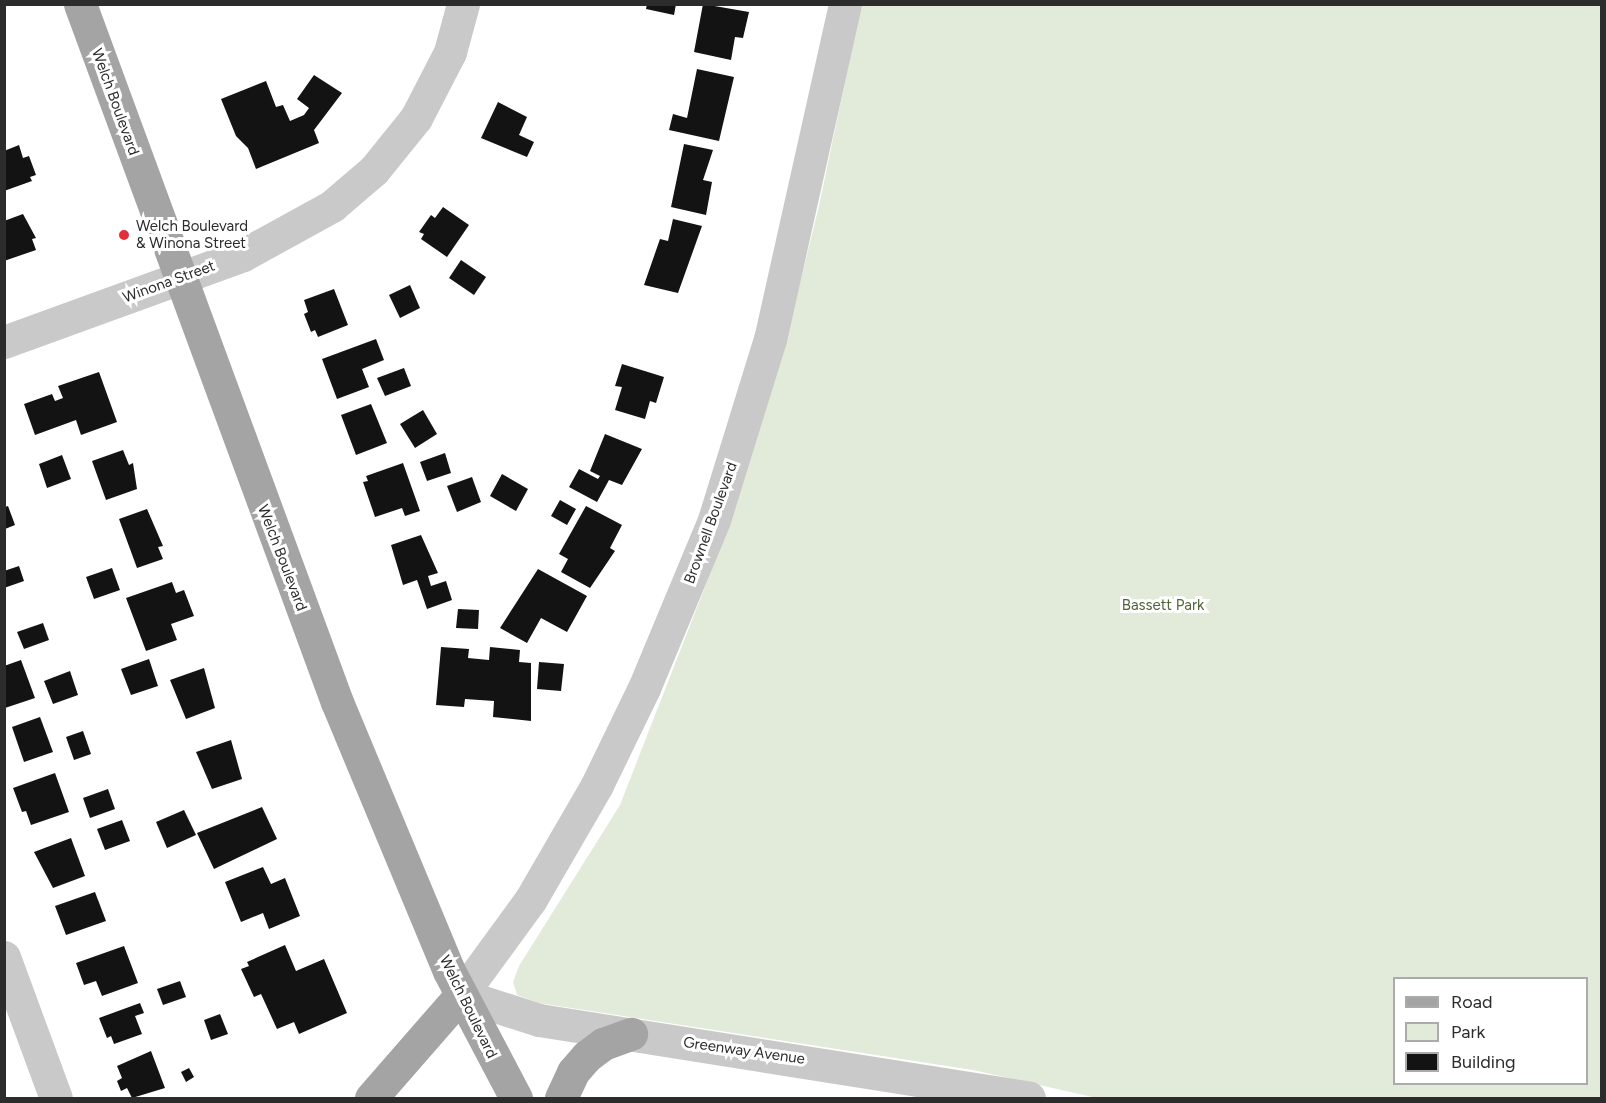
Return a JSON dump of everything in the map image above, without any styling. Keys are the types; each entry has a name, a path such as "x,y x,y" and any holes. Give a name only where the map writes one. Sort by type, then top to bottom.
{"main road":[{"name":"Welch Boulevard","path":"80,4 315,647 461,995 516,1098"},
{"path":"371,1098 461,995"},
{"path":"561,1098 573,1072 587,1056 603,1044 631,1034"}],"street":[{"name":"Winona Street","path":"4,342 243,255 297,228 361,183 403,136 423,106 450,52 463,4"},
{"name":"Brownell Boulevard","path":"461,995 531,899 594,792 644,688 714,520 770,339 845,4"},
{"path":"4,957 56,1098"},
{"name":"Greenway Avenue","path":"461,995 516,1015 1029,1098"}],"green space":[{"name":"Bassett Park","path":"861,5 1601,5 1601,1098 1097,1098 973,1070 539,1003 517,995 513,982 519,966 620,805 710,574 783,351 819,206"}],"building":[{"path":"647,4 676,4 674,15 646,9"},
{"path":"703,4 749,12 743,38 735,37 731,60 694,52"},
{"path":"697,69 734,77 719,141 669,130 673,114 687,118"},
{"path":"314,75 342,93 314,130 319,143 256,169 248,148 236,136 221,99 266,81 276,107 283,105 290,121 304,115 309,108 297,99"},
{"path":"498,102 527,117 519,135 534,142 527,157 481,138"},
{"path":"684,144 713,150 703,180 712,182 706,215 671,207"},
{"path":"19,145 23,158 29,156 36,175 30,177 32,181 4,191 4,151"},
{"path":"443,207 469,225 447,257 421,239 424,234 419,232 431,215 435,218"},
{"path":"23,214 36,238 32,239 36,250 4,261 4,221"},
{"path":"673,219 702,226 678,293 644,285 660,239 668,241"},
{"path":"461,260 486,277 474,295 449,278"},
{"path":"410,285 420,308 400,318 389,295"},
{"path":"334,289 348,325 318,337 315,330 311,332 304,314 308,312 304,300"},
{"path":"376,339 384,360 362,369 369,387 337,399 322,359"},
{"path":"622,364 664,377 656,403 650,401 645,419 615,410 622,387 615,386"},
{"path":"404,368 411,386 385,396 377,378"},
{"path":"99,372 117,422 81,435 76,420 35,435 24,404 52,394 55,401 63,398 58,386"},
{"path":"371,404 387,443 356,455 341,415"},
{"path":"423,410 437,434 415,448 400,424"},
{"path":"605,434 642,449 622,485 609,480 597,502 569,487 579,469 598,479 600,476 590,471"},
{"path":"123,450 129,465 133,463 137,489 106,500 92,461"},
{"path":"445,453 451,473 427,481 420,462"},
{"path":"62,455 71,479 47,488 39,464"},
{"path":"403,463 420,511 405,516 402,508 375,517 363,482 368,481 366,476"},
{"path":"502,474 528,489 516,511 490,496"},
{"path":"472,477 481,502 457,512 447,486"},
{"path":"560,500 576,509 567,525 551,516"},
{"path":"8,506 15,525 5,529 5,507"},
{"path":"586,506 622,525 610,548 615,551 590,588 561,572 568,559 559,554"},
{"path":"147,509 163,546 158,547 163,559 137,568 119,519"},
{"path":"421,535 438,573 428,576 431,586 446,581 452,600 427,609 417,580 403,585 391,545"},
{"path":"19,566 24,581 4,588 4,571"},
{"path":"112,568 120,590 94,599 86,577"},
{"path":"538,569 587,596 567,632 541,618 527,643 500,628"},
{"path":"172,582 176,593 184,590 194,616 171,624 177,640 146,651 126,598"},
{"path":"458,609 479,610 478,629 456,628"},
{"path":"43,623 49,640 24,649 17,632"},
{"path":"441,647 469,649 468,658 489,660 490,647 520,650 519,662 531,663 531,721 493,717 494,701 465,699 464,707 436,705"},
{"path":"149,659 158,686 131,695 121,669"},
{"path":"21,660 35,698 5,708 4,666"},
{"path":"539,662 564,664 561,691 537,689"},
{"path":"204,668 215,708 186,719 170,680"},
{"path":"70,671 78,695 53,704 44,681"},
{"path":"40,717 53,752 24,762 12,727"},
{"path":"83,731 91,754 74,760 66,737"},
{"path":"231,740 242,779 212,789 196,752"},
{"path":"55,773 69,812 31,825 26,811 22,812 13,788"},
{"path":"108,789 115,809 90,818 83,798"},
{"path":"262,807 277,839 214,869 197,833"},
{"path":"184,810 196,835 167,848 156,822"},
{"path":"122,820 130,841 105,850 97,829"},
{"path":"71,838 85,876 53,888 34,852"},
{"path":"263,867 271,884 285,878 300,916 269,929 263,913 241,922 225,882"},
{"path":"95,892 106,921 66,935 55,906"},
{"path":"285,945 296,971 324,959 347,1013 299,1034 294,1022 277,1029 261,994 254,997 241,969 249,966 247,962"},
{"path":"124,946 138,983 102,996 96,981 84,985 76,963"},
{"path":"180,981 186,997 163,1005 157,989"},
{"path":"140,1003 144,1013 135,1016 142,1034 114,1044 111,1036 107,1038 99,1018"},
{"path":"220,1014 228,1034 211,1040 204,1020"},
{"path":"151,1051 165,1088 132,1098 127,1088 121,1091 117,1081 122,1078 117,1066"},
{"path":"189,1068 194,1077 186,1082 181,1072"}],"place":[{"name":"Welch Boulevard & Winona Street","path":"124,235"}]}
